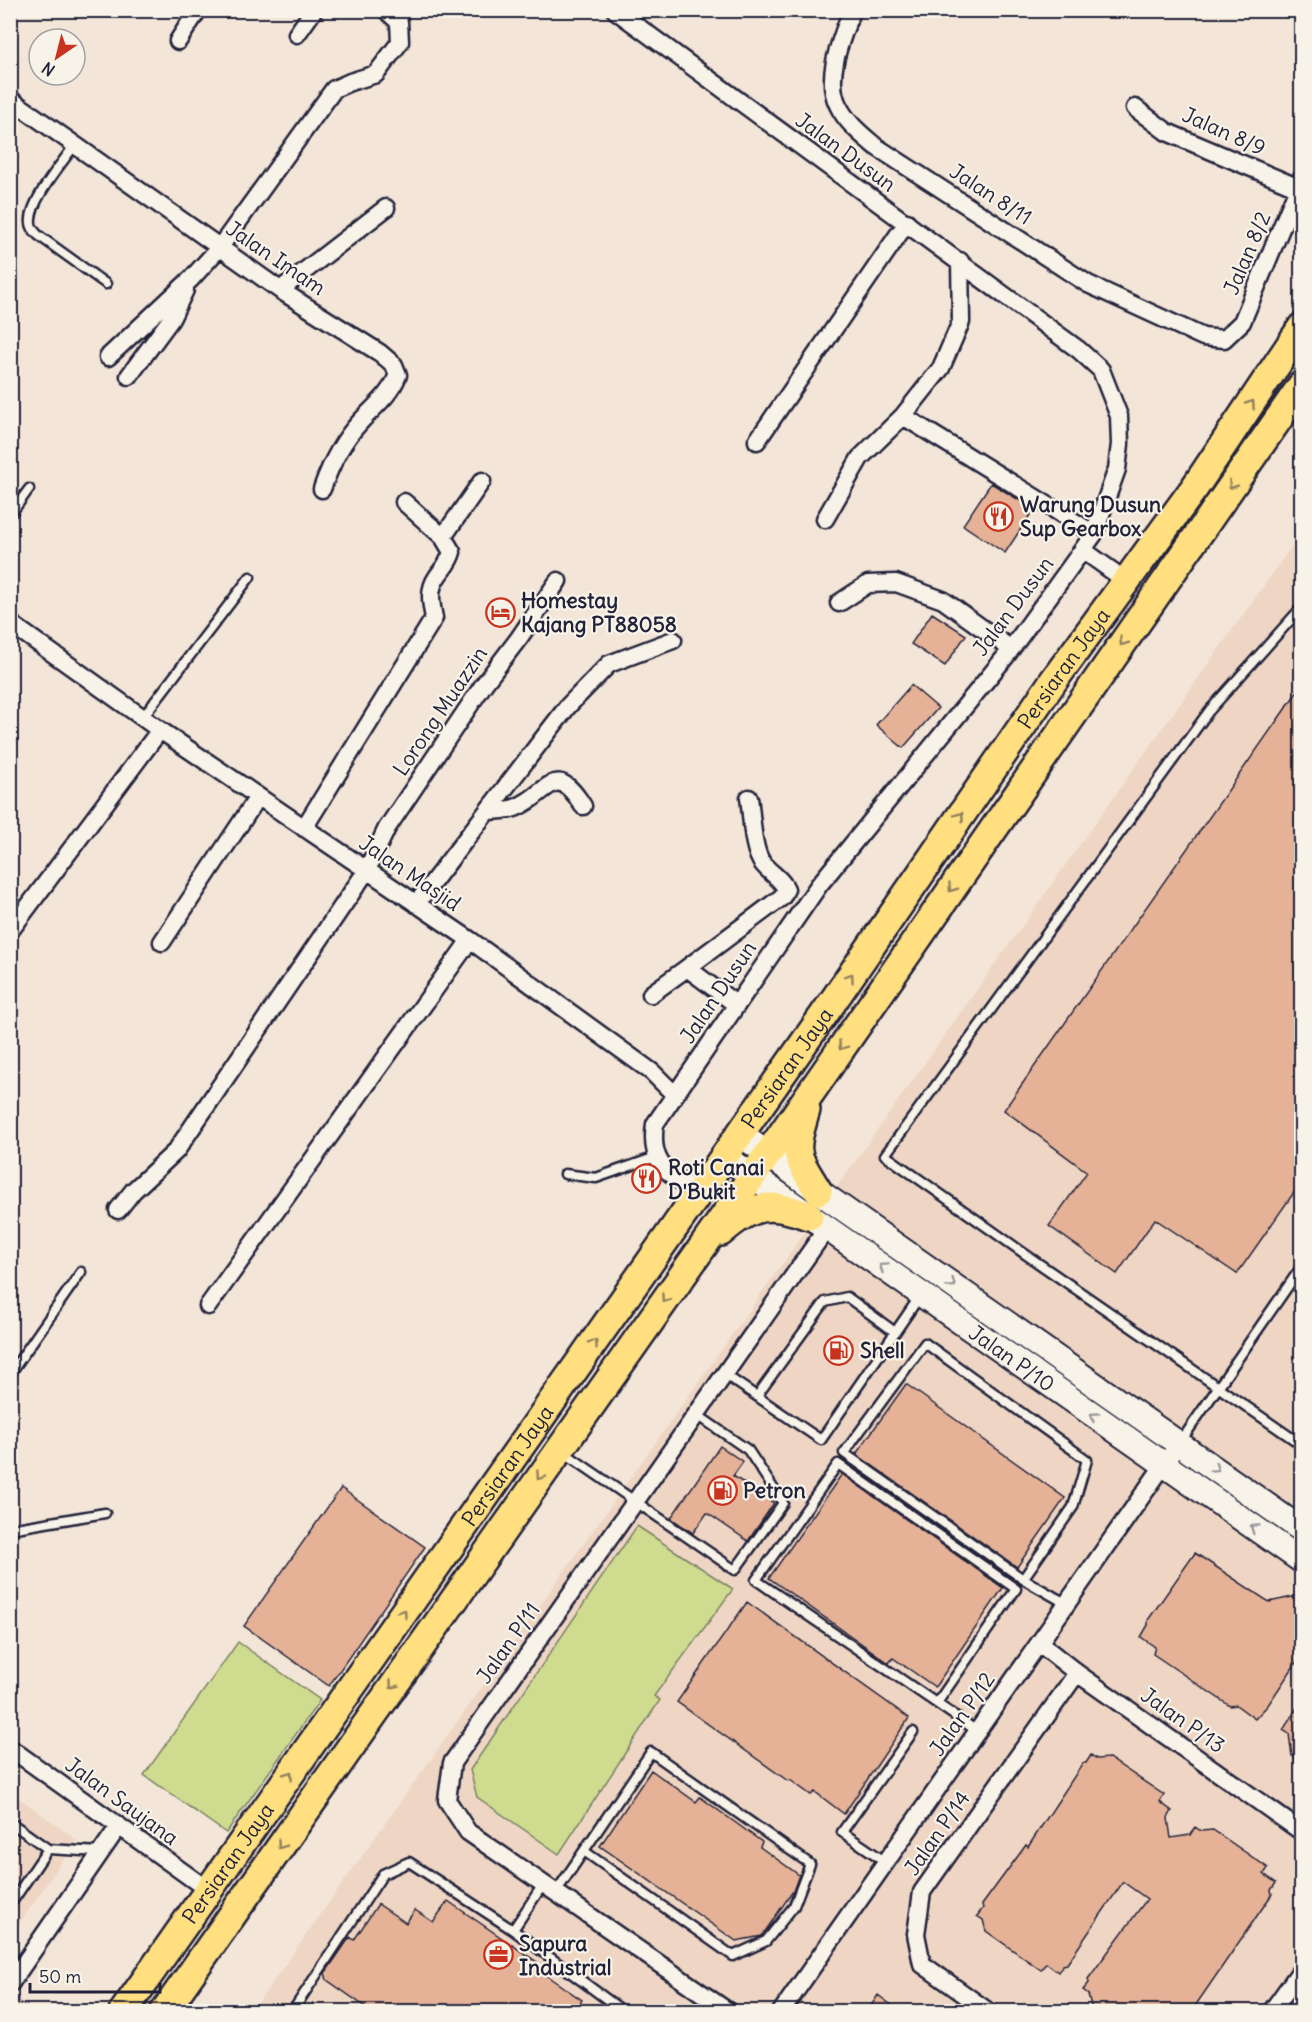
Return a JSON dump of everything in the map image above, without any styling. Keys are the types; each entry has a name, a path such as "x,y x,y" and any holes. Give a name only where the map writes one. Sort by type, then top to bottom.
{"main road":[{"name":"Persiaran Jaya","path":"123,2012 699,1193 1054,680 1298,341"},
{"name":"Persiaran Jaya","path":"164,2012 768,1154 1302,385"},
{"path":"1266,437 1302,409"},
{"path":"698,1252 739,1216 757,1208 777,1206 818,1212 797,1153 796,1142 812,1088"}],"street":[{"path":"178,41 198,10"},
{"path":"297,34 314,10"},
{"path":"108,357 191,279 220,247 334,89 376,74 400,42 399,22 386,10"},
{"name":"Jalan Dusun","path":"615,10 807,153 907,222 1079,350 1101,370 1119,416 1118,469 1094,534 1011,649 819,885 675,1095"},
{"name":"Jalan 8/11","path":"852,10 838,48 833,79 837,104 853,127 875,146 1088,284 1203,337 1224,339"},
{"name":"Jalan Imam","path":"10,99 280,290 380,353 394,365 398,375 393,387 342,443 330,465 322,489"},
{"name":"Jalan 8/9","path":"1135,108 1167,132 1300,183"},
{"name":"Jalan 8/2","path":"1224,339 1242,322 1300,183"},
{"path":"280,290 386,208"},
{"path":"757,441 907,222"},
{"path":"825,519 860,458 903,416 941,368 961,322 960,261"},
{"path":"129,376 171,319 191,279"},
{"path":"903,416 1094,534"},
{"path":"443,537 482,481"},
{"path":"304,828 434,618 431,588 450,561 452,552 443,537 404,502"},
{"path":"1083,550 1126,581"},
{"name":"Lorong Muazzin","path":"118,1210 133,1191 176,1151 367,870 387,828 484,684 558,581"},
{"path":"839,603 868,584 896,583 943,600 1011,649"},
{"name":"Jalan Masjid","path":"12,628 470,940 652,1072 675,1095"},
{"path":"416,904 568,706 609,664 673,640"},
{"path":"10,931 160,730"},
{"path":"489,811 515,809 532,800 551,783 563,782 572,789 583,806"},
{"path":"162,942 258,797"},
{"path":"651,994 782,897 786,889 782,881 760,857 756,847 749,798"},
{"path":"208,1306 470,940"},
{"path":"687,968 737,1005"},
{"path":"675,1095 655,1124 653,1140 656,1157 664,1168 699,1193"},
{"name":"Jalan P/10","path":"740,1134 768,1154 818,1212 922,1293 1302,1562"},
{"name":"Jalan P/10","path":"724,1156 752,1176 818,1212 1179,1443 1302,1530"},
{"name":"Jalan P/11","path":"729,2012 468,1832 447,1800 452,1763 724,1374 818,1212"},
{"name":"Jalan P/12","path":"781,2012 1179,1443"},
{"name":"Jalan P/13","path":"1039,1643 1077,1673 1302,1832"},
{"name":"Jalan P/14","path":"989,2012 922,1964 916,1934 922,1892 1077,1673"},
{"name":"Jalan Saujana","path":"10,1748 208,1890"},
{"path":"10,1984 119,1827"},
{"path":"1271,2012 1302,1969"}],"lane":[{"path":"74,146 38,199 32,212 30,225 38,235 106,284"},
{"path":"10,515 29,489"},
{"path":"143,717 250,577"},
{"path":"1302,607 1209,711 885,1155 1302,1445"},
{"path":"565,1174 596,1178 656,1157"},
{"path":"1179,1443 1302,1266"},
{"path":"10,1374 81,1272"},
{"path":"724,1374 821,1440 922,1293"},
{"path":"757,1396 825,1302 847,1297 895,1332"},
{"path":"1023,1579 1074,1507 1087,1460 925,1343 844,1453 1023,1579 1067,1604"},
{"path":"559,1449 735,1570 783,1503 748,1450 696,1414"},
{"path":"937,1704 1016,1589 838,1464 756,1580 937,1704 977,1731"},
{"path":"10,1529 105,1513"},
{"path":"886,1862 842,1832 913,1732"},
{"path":"513,1930 584,1851 651,1752 810,1864 794,1906 766,1941 733,1956 584,1851"},
{"path":"10,1822 48,1849 102,1852"},
{"path":"10,1905 48,1849"},
{"path":"292,2012 383,1874 409,1862 513,1930 624,2012"}],"shaded area":[{"path":"1301,533 1301,2011 252,2011"},
{"path":"11,1792 77,1840 11,1936"}],"green space":[{"path":"637,1526 733,1589 654,1696 660,1700 559,1854 477,1797 470,1770"},
{"path":"238,1642 320,1700 226,1833 144,1775"}],"building":[{"name":"Warung Dusun Sup Gearbox","path":"991,483 1034,509 1005,553 963,525"},
{"path":"932,613 966,635 945,666 911,644"},
{"path":"911,685 938,708 903,748 876,725"},
{"path":"1302,685 1302,1181 1237,1274 1155,1219 1117,1274 1049,1226 1087,1172 1004,1110"},
{"path":"906,1384 1065,1498 1017,1567 856,1454"},
{"name":"Petron","path":"720,1446 743,1462 733,1476 774,1503 748,1541 707,1513 693,1533 671,1518"},
{"path":"842,1474 1003,1588 935,1687 893,1658 889,1663 769,1578"},
{"path":"341,1488 425,1547 329,1686 244,1626"},
{"path":"1195,1553 1269,1602 1302,1595 1302,1654 1268,1705 1255,1719 1236,1705 1230,1706 1153,1654 1155,1647 1141,1637 1148,1625 1148,1620"},
{"path":"747,1602 909,1718 844,1814 815,1792 811,1795 790,1780 788,1781 677,1702"},
{"path":"1302,1700 1302,1764 1297,1765 1292,1756 1289,1734 1283,1730"},
{"path":"1091,1755 1097,1759 1109,1758 1164,1795 1160,1802 1172,1811 1168,1818 1171,1838 1190,1835 1195,1827 1201,1831 1213,1830 1268,1868 1264,1874 1276,1883 1271,1890 1272,1894 1191,2012 1099,2012 1091,2006 1088,1994 1083,1990 1089,1983 1088,1979 1147,1899 1123,1882 1067,1964 1063,1965 1058,1972 1046,1963 1041,1970 986,1931 983,1920 977,1916 983,1908 982,1905 1026,1845 1028,1847 1083,1763 1086,1763"},
{"path":"651,1770 696,1802 700,1797 762,1842 760,1847 799,1875 793,1891 762,1936 736,1941 600,1846"},
{"path":"448,1901 537,1962 534,1967 582,2000 575,2012 360,2012 364,2006 327,1980 325,1973 350,1937 354,1940 378,1904 406,1923 415,1910 433,1922"},
{"path":"878,1995 901,2012 867,2012"}],"place":[{"name":"Warung Dusun Sup Gearbox","path":"999,516"},
{"name":"Homestay Kajang PT88058","path":"500,612"},
{"name":"Roti Canai D'Bukit","path":"647,1179"},
{"name":"Shell","path":"839,1350"},
{"name":"Petron","path":"722,1490"},
{"name":"Sapura Industrial","path":"498,1955"}]}
